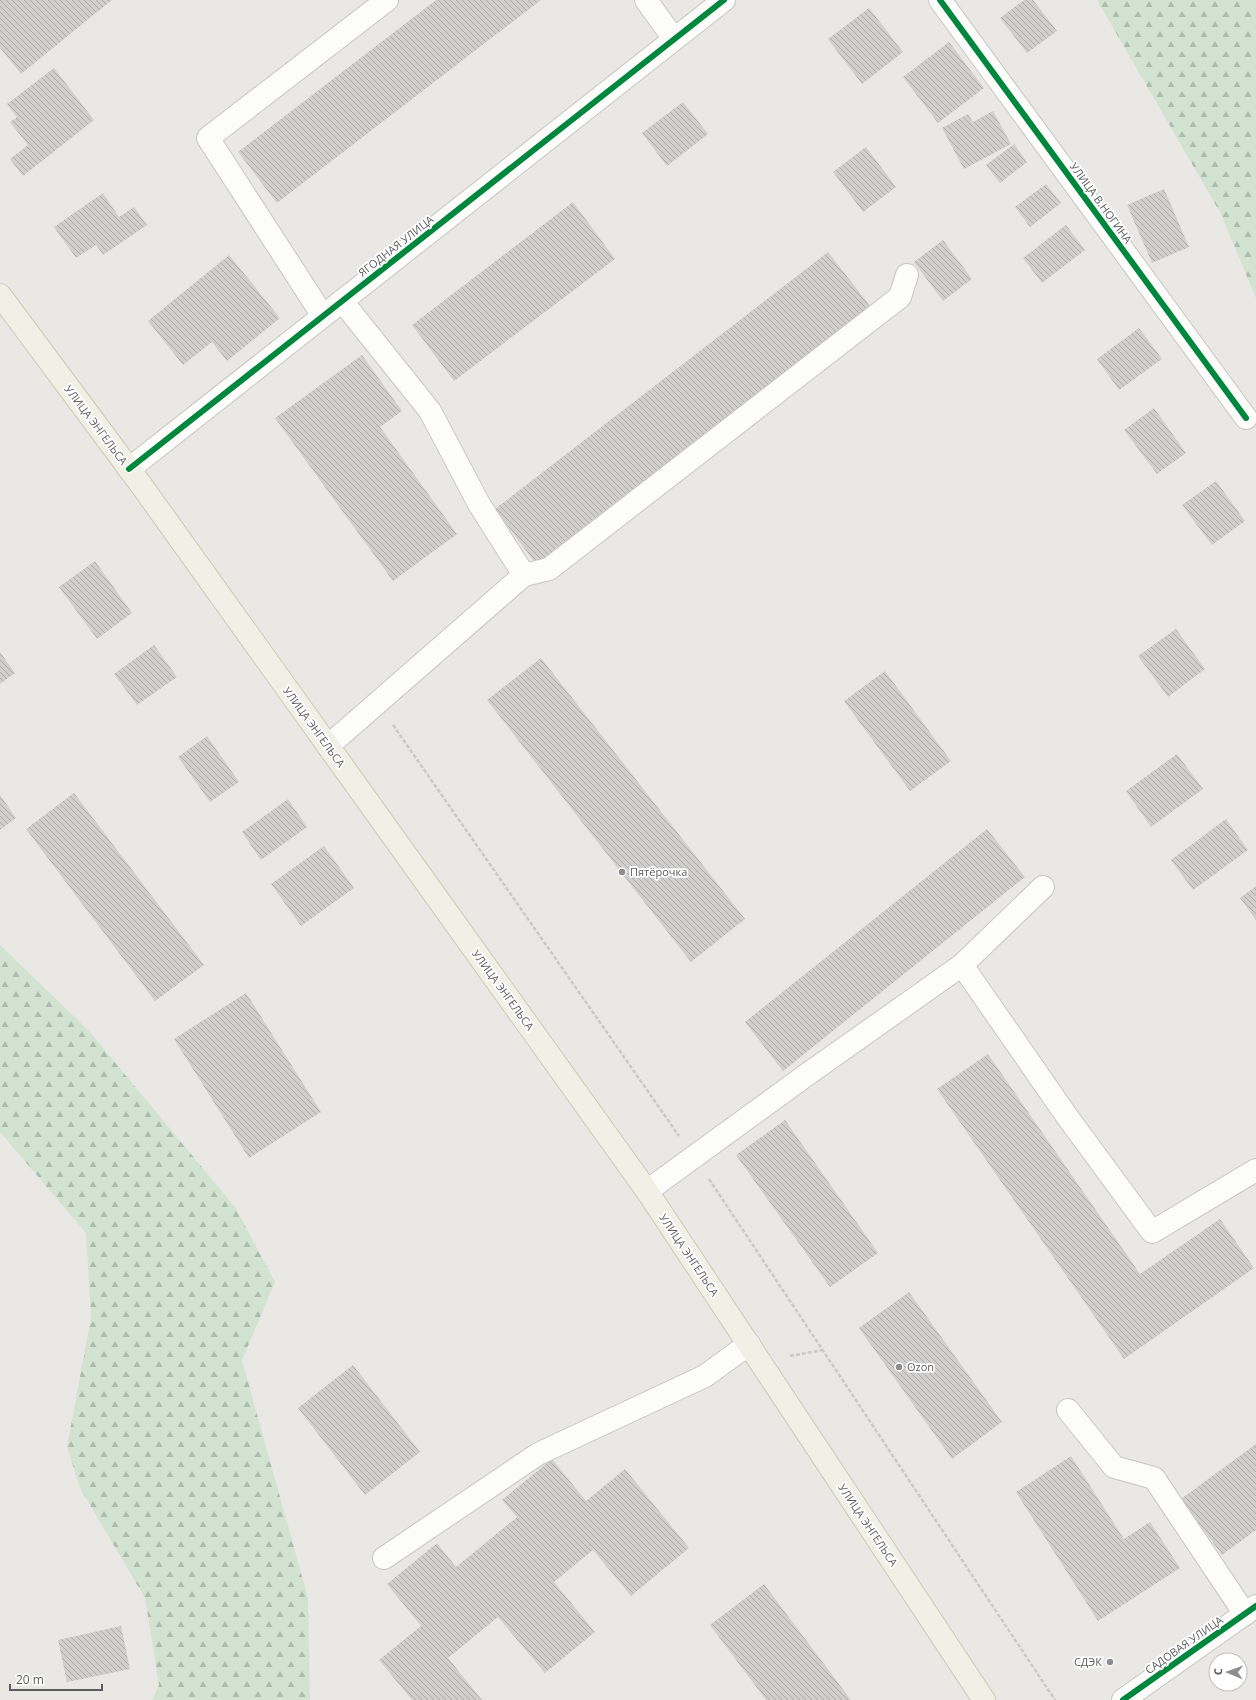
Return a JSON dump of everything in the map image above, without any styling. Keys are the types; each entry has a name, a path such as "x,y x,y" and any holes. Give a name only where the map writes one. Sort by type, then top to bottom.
{"main road":[{"name":"УЛИЦА ЭНГЕЛЬСА","path":"0,295 129,469 647,1191 984,1700"}],"street":[{"path":"324,316 208,138 387,0"},
{"path":"646,0 674,39 724,0"},
{"name":"УЛИЦА В.НОГИНА","path":"940,0 1246,418"},
{"name":"ЯГОДНАЯ УЛИЦА","path":"129,469 674,39"},
{"path":"328,746 524,575 549,569 900,297 907,274"},
{"path":"342,301 430,411 479,504 524,575"},
{"path":"647,1191 804,1076 962,966 1042,887"},
{"path":"962,966 1066,1114 1152,1232 1256,1170"},
{"path":"384,1558 538,1454 705,1376 749,1344"},
{"path":"1068,1410 1114,1467 1154,1478 1250,1610"},
{"name":"САДОВАЯ УЛИЦА","path":"1123,1700 1250,1610"}],"path":[{"path":"377,703 694,1157 1055,1700"}],"green space":[{"path":"1097,0 1256,0 1256,298 1221,214"},
{"path":"0,945 88,1030 235,1207 275,1282 242,1360 308,1598 310,1700 152,1700 159,1685 145,1598 80,1488 67,1447 91,1317 86,1233 0,1132"}],"building":[{"path":"0,0 112,0 21,74 0,48"},
{"path":"436,0 541,0 277,203 238,152"},
{"path":"1024,0 1033,0 1057,31 1027,53 1000,18"},
{"path":"869,8 903,52 862,84 828,39"},
{"path":"949,42 984,88 938,123 903,77"},
{"path":"54,68 94,120 23,176 10,159 28,145 10,122 17,117 7,104"},
{"path":"683,102 708,134 667,166 642,133"},
{"path":"993,111 1011,144 964,169 942,128 968,114 973,122"},
{"path":"1014,144 1027,162 1000,183 986,165"},
{"path":"866,147 896,187 863,212 833,172"},
{"path":"1046,184 1061,203 1030,227 1015,207"},
{"path":"1164,189 1189,247 1152,263 1127,205"},
{"path":"103,193 119,217 134,207 147,225 103,255 96,245 76,258 54,227"},
{"path":"573,202 615,259 454,381 412,325"},
{"path":"1066,225 1085,250 1042,283 1023,258"},
{"path":"943,240 972,279 943,301 914,262"},
{"path":"828,252 870,306 536,564 495,509"},
{"path":"229,255 280,318 227,361 212,342 183,365 148,321"},
{"path":"1139,328 1162,359 1119,390 1097,359"},
{"path":"362,355 402,411 380,427 457,534 393,581 275,418"},
{"path":"1154,408 1186,453 1157,474 1124,430"},
{"path":"1216,481 1245,521 1212,545 1182,505"},
{"path":"95,561 132,613 97,639 59,587"},
{"path":"1176,629 1205,669 1168,697 1138,656"},
{"path":"154,645 177,677 137,705 114,674"},
{"path":"0,652 15,673 0,684"},
{"path":"541,658 745,919 691,962 487,700"},
{"path":"885,671 951,761 910,791 844,701"},
{"path":"207,736 239,782 210,802 178,757"},
{"path":"1177,754 1203,789 1151,827 1126,791"},
{"path":"74,793 204,965 155,1001 26,829"},
{"path":"0,795 16,818 0,830"},
{"path":"288,799 307,827 261,860 242,832"},
{"path":"1226,819 1248,850 1193,890 1171,860"},
{"path":"987,829 1025,877 783,1071 745,1022"},
{"path":"324,846 354,888 301,926 271,884"},
{"path":"1256,886 1256,920 1240,898"},
{"path":"246,993 321,1112 249,1158 174,1039"},
{"path":"988,1054 1140,1274 1220,1219 1254,1268 1124,1359 937,1089"},
{"path":"785,1120 878,1253 830,1287 736,1155"},
{"path":"909,1292 1002,1422 952,1459 859,1328"},
{"path":"353,1365 420,1452 365,1495 298,1408"},
{"path":"1256,1444 1256,1530 1222,1555 1181,1499"},
{"path":"1071,1456 1124,1539 1150,1522 1180,1568 1098,1621 1016,1492"},
{"path":"552,1459 586,1501 625,1469 689,1548 631,1596 593,1550 554,1582 595,1632 545,1673 498,1617 448,1658 482,1700 412,1700 379,1660 421,1626 387,1584 437,1543 456,1567 517,1517 502,1500"},
{"path":"764,1584 851,1700 766,1700 710,1625"},
{"path":"121,1626 130,1669 67,1682 58,1640"}],"cycle path":[{"path":"129,469 724,0"},
{"path":"940,0 1246,418"},
{"path":"1123,1700 1256,1606"}],"place":[{"name":"Пятёрочка","path":"622,872"},
{"name":"Ozon","path":"899,1367"},
{"name":"СДЭК","path":"1110,1662"}]}
